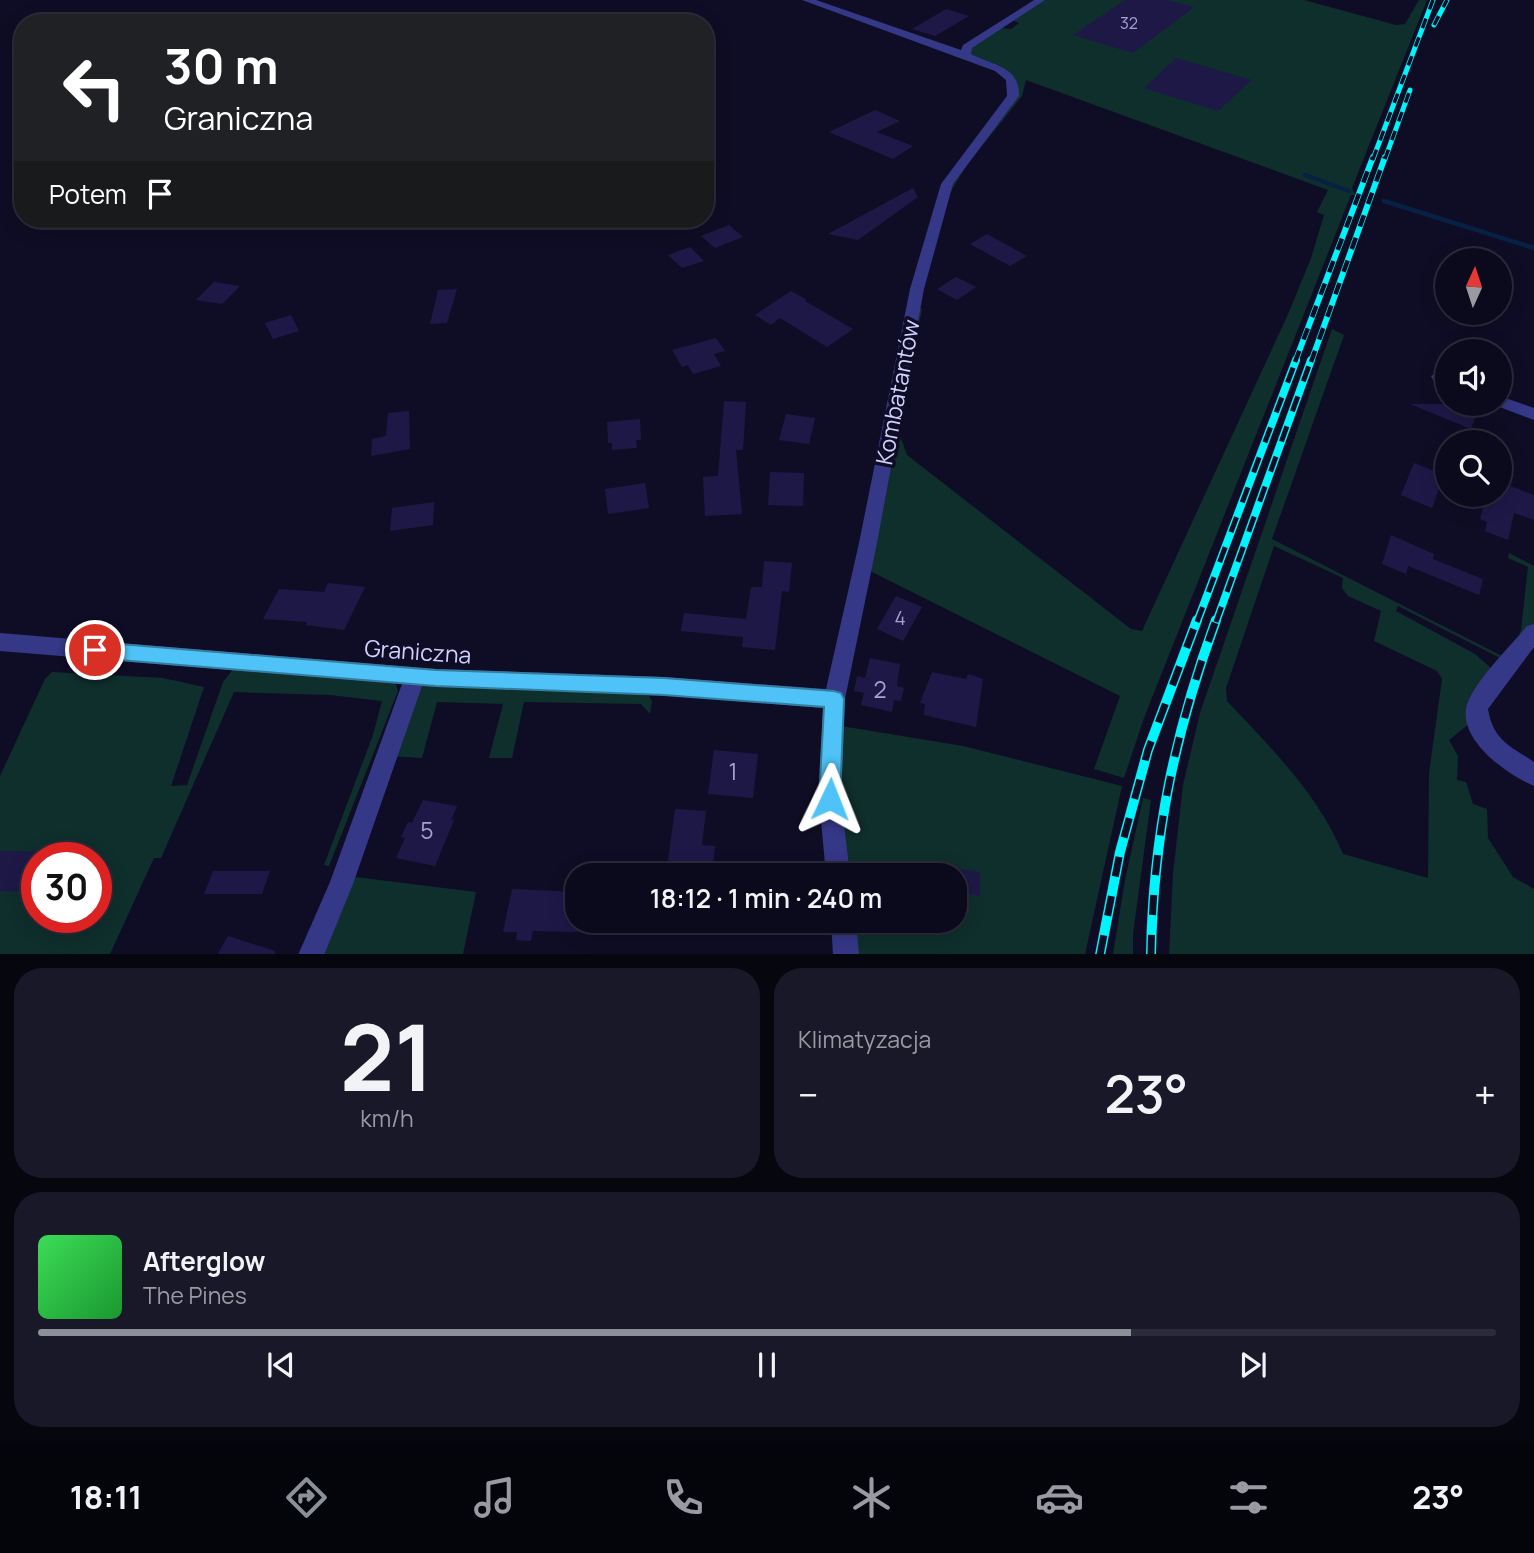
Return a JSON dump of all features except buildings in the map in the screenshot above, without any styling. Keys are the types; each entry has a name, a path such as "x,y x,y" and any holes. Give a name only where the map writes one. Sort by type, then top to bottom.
{"street":[{"path":"807,0 966,55 967,47 978,38 1040,0"},
{"name":"Kombatantów","path":"837,863 830,799 834,699 868,543 917,289 947,184 1013,96 1015,86 1012,77 1003,70 976,62 966,55"},
{"path":"1512,406 1534,414"},
{"path":"1534,632 1484,694 1477,709 1480,729 1493,747 1534,775"},
{"name":"Graniczna","path":"0,642 415,676 664,686 834,699"},
{"path":"311,954 341,884 415,676"},
{"path":"844,933 846,954"}],"green space":[{"path":"1043,0 1304,0 1396,25 1405,24 1419,0 1427,0 1352,188 1355,195 1351,195 1144,718 1124,778 1094,769 1120,696 868,570 918,307 922,309 898,430 907,455 1131,629 1142,631 1289,312 1311,258 1324,215 1317,212 1328,190 1026,80 1022,96 966,166 947,198 955,179 1017,87 1006,69 972,55 969,49 1000,28 1011,29 1019,23 1012,20"},
{"path":"1332,329 1344,335 1272,539 1502,656 1516,643 1521,630 1528,567 1508,558 1509,553 1534,566 1534,625 1502,659 1398,606 1396,611 1475,654 1491,668 1469,724 1449,740 1458,756 1457,780 1466,782 1473,804 1487,809 1488,838 1513,877 1534,889 1534,954 1169,954 1173,874 1183,785 1200,713","holes":["1274,546 1343,578 1342,588 1348,596 1381,611 1374,641 1437,671 1442,679 1429,773 1428,878 1343,854 1321,811 1307,792 1227,701 1226,688"]},
{"path":"234,668 395,681 398,691 329,866 324,865 373,735 382,701 330,695 234,692 161,858 154,858 110,954 0,954 0,776 45,679 52,672 163,678 204,687 171,786 187,785 223,682"},
{"path":"424,683 618,692 649,696 652,701 650,714 641,704 524,702 512,758 489,758 503,704 437,702 422,758 389,756 412,689"},
{"path":"841,726 963,746 1122,786 1085,954 858,954 855,933 967,933 967,863 848,863 839,788"},
{"path":"1143,798 1151,800 1133,934 1133,954 1113,954 1125,880"},
{"path":"347,876 476,892 463,954 314,954"}],"waterway":[{"path":"1305,175 1349,191"},
{"path":"1384,201 1534,248"}],"railway":[{"path":"1373,159 1433,0"},
{"path":"1434,25 1447,0"},
{"path":"1385,159 1410,90"},
{"path":"1295,362 1373,157"},
{"path":"1311,362 1385,157"},
{"path":"1197,622 1296,360"},
{"path":"1216,622 1311,360"},
{"path":"1100,954 1120,852 1148,750 1197,620"},
{"path":"1151,954 1156,868 1169,784 1189,703 1216,620"}],"route":[{"path":"95,650 436,678 664,686 834,699 830,799"}]}
